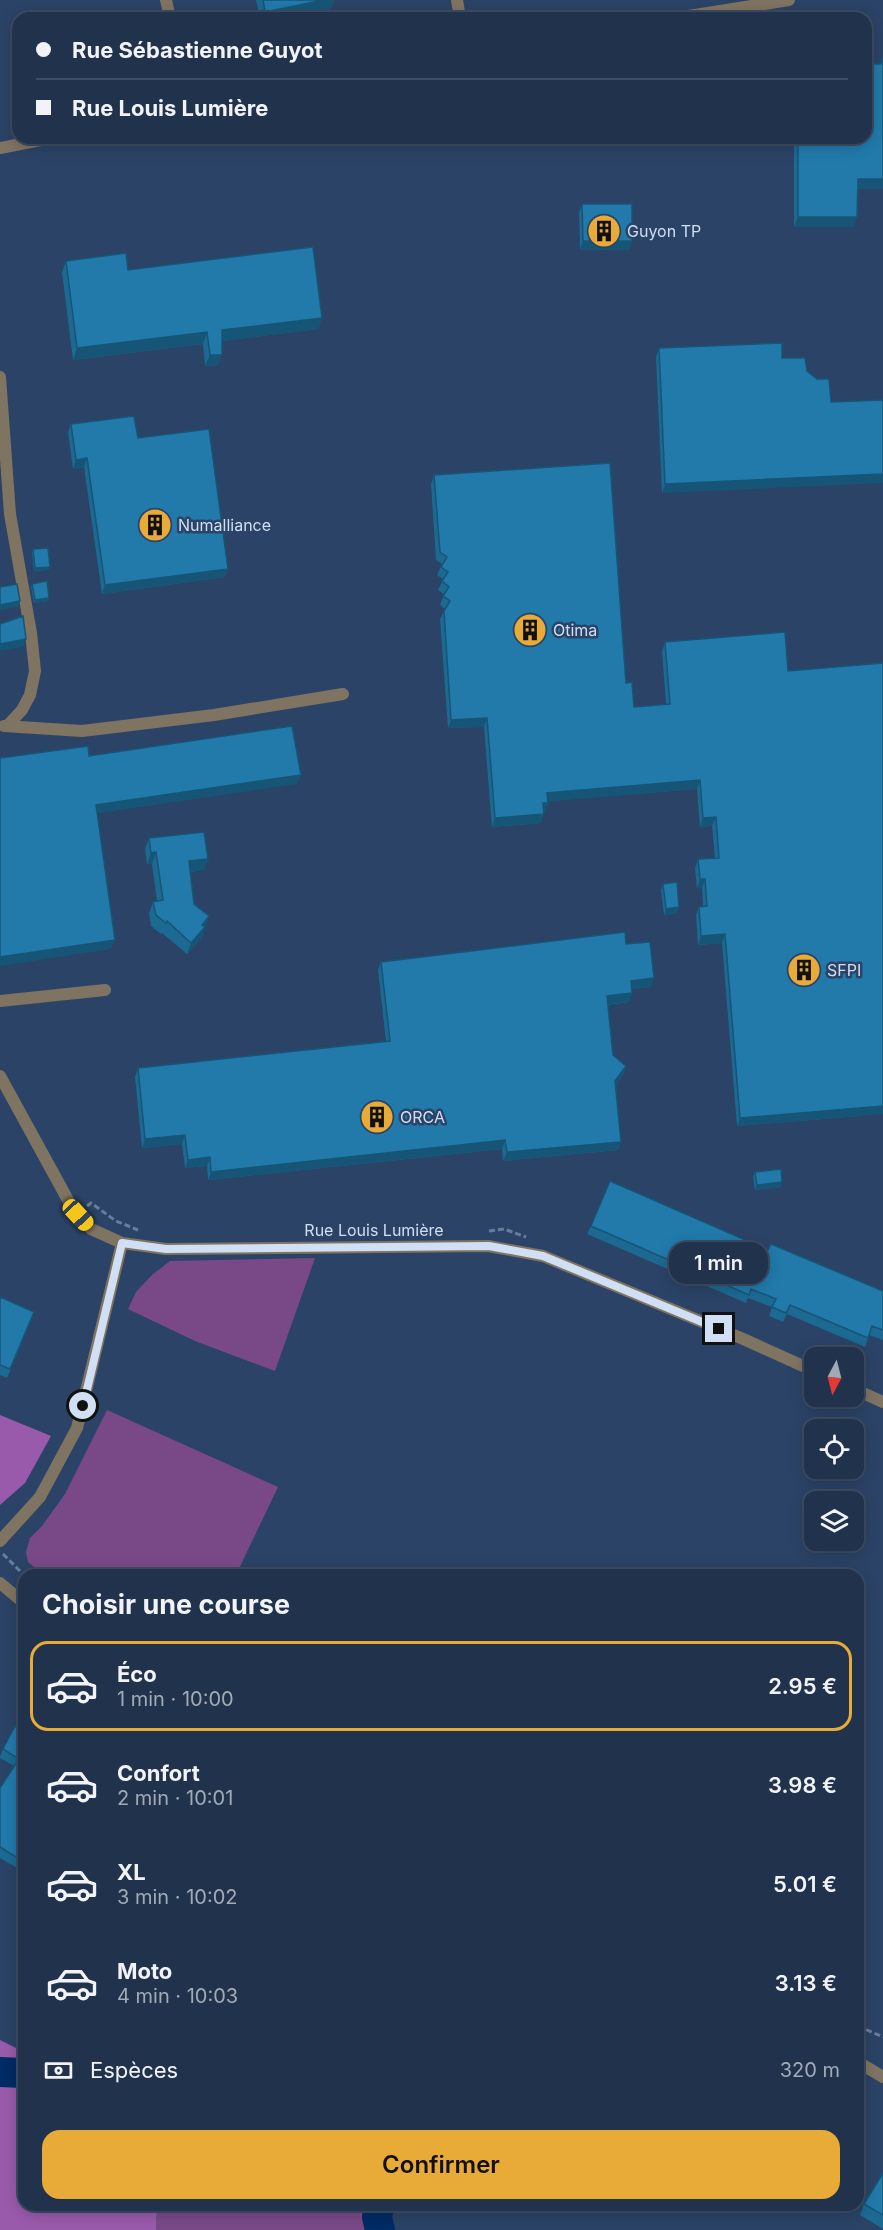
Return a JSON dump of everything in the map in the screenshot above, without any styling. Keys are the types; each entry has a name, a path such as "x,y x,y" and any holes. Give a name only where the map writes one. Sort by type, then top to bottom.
{"street":[{"path":"714,12 789,0"},
{"path":"0,148 20,144"},
{"path":"0,377 10,514 31,633 35,671 30,695 22,710 4,726"},
{"path":"4,726 82,731 214,715 343,694"},
{"path":"0,1001 105,990"},
{"name":"Rue Louis Lumière","path":"0,1076 74,1211 91,1229 122,1243 166,1249 489,1246 543,1256 804,1366"},
{"path":"0,1541 40,1497 77,1428 122,1243"},
{"path":"864,1393 883,1402"},
{"path":"0,1583 18,1598"},
{"path":"864,2066 883,2077"}],"path":[{"path":"0,1551 18,1569"},
{"path":"864,2029 883,2037"}],"shaded area":[{"path":"315,1258 275,1371 195,1341 128,1309 136,1292 170,1261"},
{"path":"107,1410 278,1487 239,1569 36,1569 28,1562 26,1552 30,1538 42,1526 65,1494"},
{"path":"0,1415 51,1436 25,1483 0,1505"},
{"path":"0,2040 18,2049 18,2211 157,2211 156,2230 0,2230"},
{"path":"157,2211 386,2211 379,2230 156,2230"}],"building":[{"path":"263,0 324,0 265,12"},
{"path":"883,58 883,179 858,179 857,217 798,217 798,144 872,144 872,64 881,64"},
{"name":"Guyon TP","path":"582,204 632,204 632,241 583,241"},
{"path":"313,247 322,318 222,330 222,355 210,355 207,332 77,348 66,261 126,253 128,270"},
{"path":"782,343 782,358 805,358 807,371 817,379 829,379 831,402 883,400 883,474 665,484 659,348"},
{"name":"Numalliance","path":"134,416 138,438 209,429 228,569 105,585 87,458 76,460 71,424"},
{"path":"610,463 626,683 632,682 634,707 670,704 665,642 785,632 788,671 883,663 883,1106 740,1118 725,934 701,936 699,907 707,906 705,879 700,879 698,859 719,858 716,817 703,818 700,780 547,793 548,803 543,803 544,814 495,818 487,718 451,720 444,611 450,601 443,596 449,587 442,581 448,572 441,567 447,557 440,552 434,475"},
{"path":"48,548 50,567 35,568 33,549"},
{"path":"47,581 49,598 35,600 32,584"},
{"path":"17,584 20,601 0,605 0,587"},
{"path":"23,616 26,639 0,644 0,624"},
{"path":"292,726 301,775 96,805 115,940 0,957 0,758 88,746 89,756"},
{"path":"204,832 208,859 189,861 194,904 209,916 202,925 205,927 191,943 167,921 166,923 156,915 153,902 163,900 156,852 151,853 149,838"},
{"path":"677,882 679,907 666,909 663,884"},
{"name":"ORCA","path":"625,932 626,944 650,942 654,978 631,981 632,993 607,996 613,1055 626,1066 615,1081 621,1142 507,1152 505,1140 211,1172 210,1157 188,1160 185,1135 145,1139 138,1068 390,1041 381,962"},
{"path":"781,1169 782,1182 757,1185 755,1172"},
{"path":"610,1181 768,1250 771,1244 883,1291 883,1330 872,1326 868,1338 790,1305 786,1313 772,1307 776,1299 751,1289 749,1295 591,1226"},
{"path":"0,1297 34,1312 10,1369 0,1365"},
{"path":"15,1726 18,1728 18,1758 3,1749"},
{"path":"18,1761 18,1858 0,1847 0,1788"},
{"path":"883,2173 883,2215 864,2204"}],"waterway":[{"path":"0,2072 18,2073"},
{"path":"378,2211 380,2230"}],"place":[{"name":"Guyon TP","path":"604,231"},
{"name":"Numalliance","path":"155,525"},
{"name":"Otima","path":"530,630"},
{"name":"SFPI","path":"804,970"},
{"name":"ORCA","path":"377,1117"}],"route":[{"path":"83,1406 122,1243 166,1249 489,1246 543,1256 719,1329"}]}
